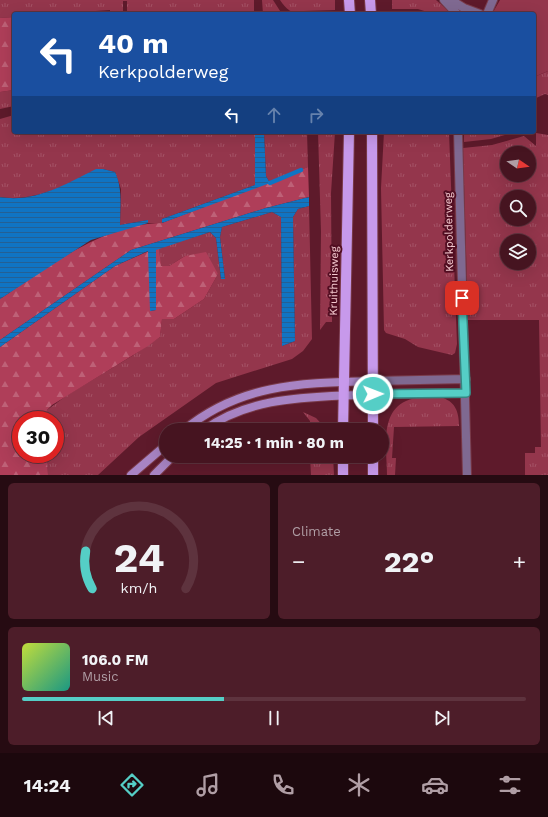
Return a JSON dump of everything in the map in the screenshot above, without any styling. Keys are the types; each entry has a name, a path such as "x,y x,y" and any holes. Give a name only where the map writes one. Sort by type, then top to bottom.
{"main road":[{"path":"349,0 350,12"},
{"path":"370,0 371,12"},
{"name":"Kruithuisweg","path":"343,423 349,134"},
{"path":"372,134 373,423"},
{"path":"343,463 343,475"},
{"path":"373,463 373,475"}],"street":[{"path":"444,0 455,12"},
{"path":"451,0 464,8 475,12"},
{"path":"488,12 492,0"},
{"name":"Kerkpolderweg","path":"458,134 466,379 467,475"},
{"path":"193,423 218,407 260,390 288,385 466,379"},
{"path":"213,423 237,412 260,404 282,399 373,394 466,393"},
{"path":"131,475 159,451"},
{"path":"154,475 166,463"}],"green space":[{"path":"0,0 254,0 254,12 127,12 127,1 123,1 123,12 110,12 110,10 81,12 12,12 12,17 0,18"},
{"path":"262,0 273,0 281,12 263,12"},
{"path":"280,0 335,0 335,10 294,12 285,6"},
{"path":"392,0 436,0 450,12 428,12 418,9 392,9"},
{"path":"500,0 548,0 548,71 536,76 536,12 493,12"},
{"path":"12,17 12,90 0,92 0,18"},
{"path":"548,71 548,95 545,94 536,98 536,76"},
{"path":"12,90 12,106 0,109 0,92"},
{"path":"12,116 12,134 255,134 255,185 162,219 162,223 148,223 148,220 120,225 121,189 115,172 103,169 66,185 40,194 27,197 0,197 0,119"},
{"path":"536,133 548,135 548,475 525,475 525,453 535,453 535,447 541,447 539,320 468,320 463,148 492,145 524,136 536,146"},
{"path":"264,134 307,134 308,167 270,183 266,176"},
{"path":"318,134 335,134 331,193 332,322 326,322 320,330 321,232"},
{"path":"384,134 449,134 457,344 455,353 452,355 418,347 405,339 386,333 384,330 381,188"},
{"path":"464,134 508,134 491,139 464,142"},
{"path":"308,167 309,197 266,208 131,250 0,340 0,299 77,249 119,231 140,225 162,223"},
{"path":"309,206 312,339 303,351 292,359 216,383 139,437 98,475 48,475 47,463 64,463 64,411 47,410 66,396 132,356 160,337 162,319 174,319 204,299 218,274 185,256 169,266 160,266 159,248 210,232 216,238 221,279 225,279 220,237 222,227 272,212 281,217 282,346 295,341 293,217 298,209"},
{"path":"159,248 161,266 169,266 185,256 206,252 218,274 204,299 174,319 162,319 160,337 148,346 52,405 47,411 12,411 12,463 47,463 48,475 0,475 0,347 115,266 149,251 151,311 156,310 156,249"},
{"path":"440,397 449,401 453,404 457,411 459,426 394,427 392,458 396,458 395,475 387,475 387,463 389,463 388,423 397,407 410,399"},
{"path":"303,412 316,418 321,423 310,423"},
{"path":"310,463 333,463 334,475 311,475"}],"water":[{"path":"255,134 264,134 266,176 270,183 162,223 162,219 255,185"},
{"path":"96,169 115,172 118,178 121,205 120,225 148,220 148,223 91,240 0,299 0,197 13,198 38,195 62,186"},
{"path":"309,197 309,206 298,209 293,217 295,341 282,346 281,217 272,212 222,227 220,237 225,279 221,279 216,238 210,232 156,250 156,310 150,311 148,251 115,266 0,347 0,340 131,250 266,208"}],"waterway":[{"path":"270,183 301,170"}],"route":[{"path":"373,394 466,393 462,298"}]}
